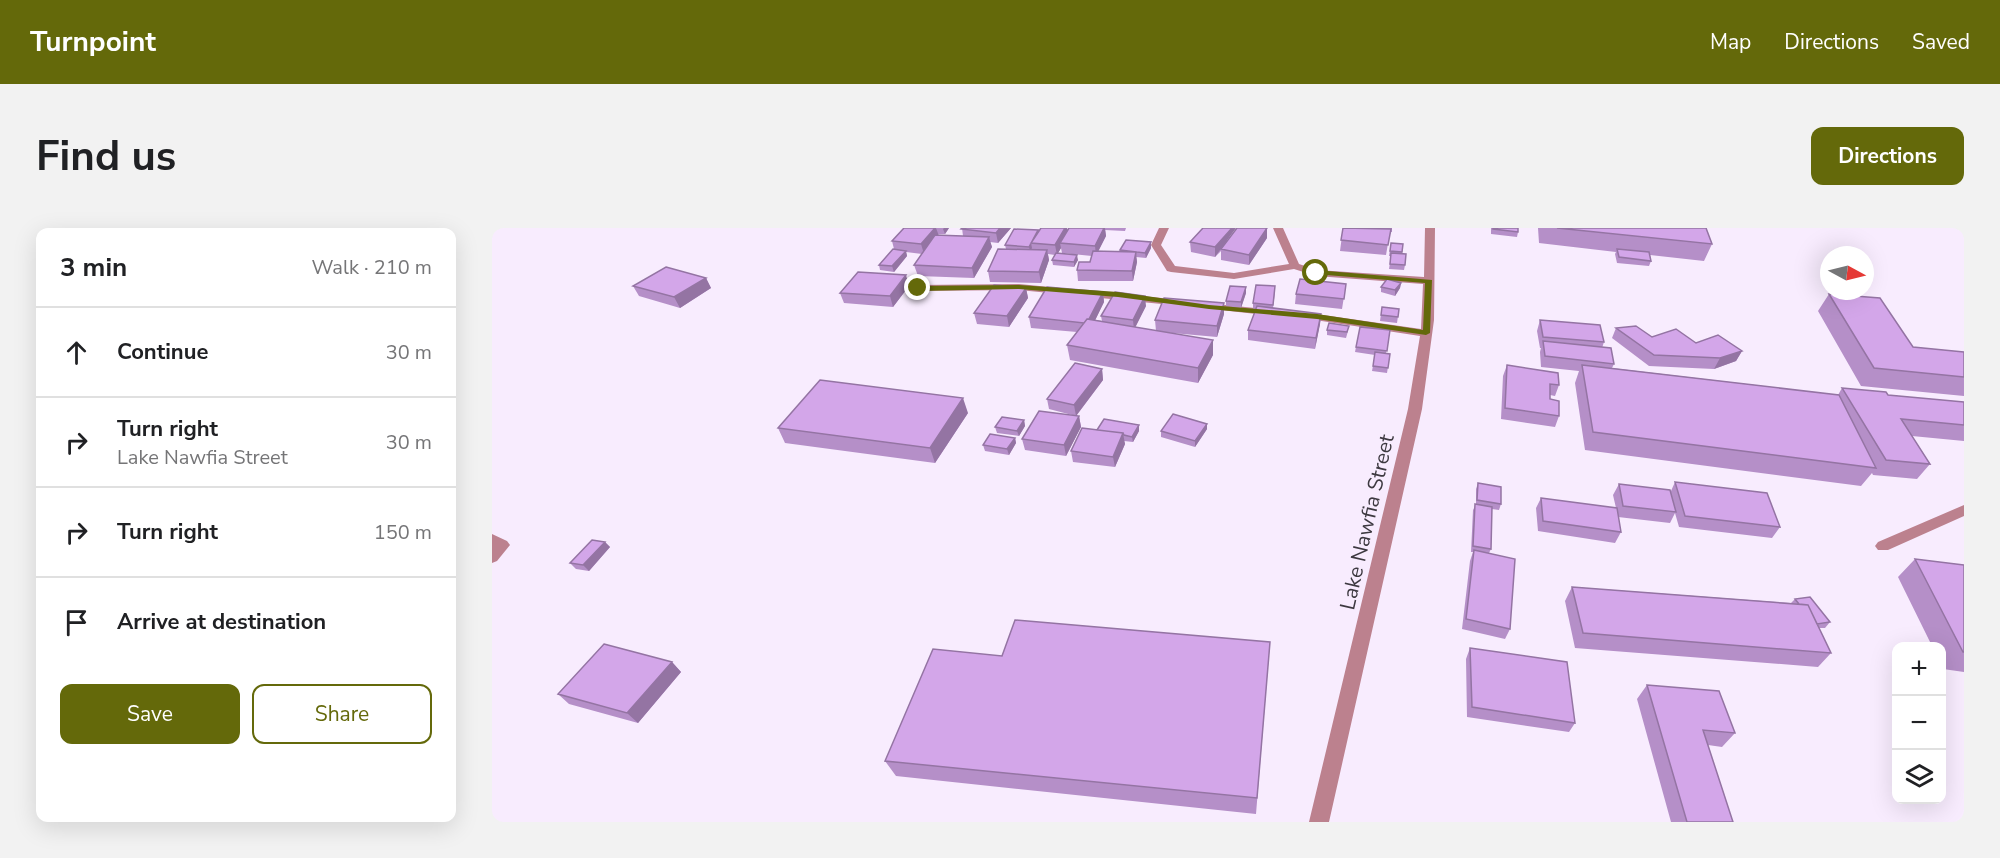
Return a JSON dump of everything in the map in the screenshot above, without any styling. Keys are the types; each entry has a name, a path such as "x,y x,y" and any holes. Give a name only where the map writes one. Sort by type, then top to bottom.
{"street":[{"path":"1164,228 1156,245 1171,269 1234,276 1295,266 1316,273 1429,281"},
{"path":"1278,228 1295,266"},
{"name":"Lake Nawfia Street","path":"1319,822 1415,409 1426,333 1430,228"},
{"path":"918,288 1019,287 1118,294 1209,307 1317,316 1426,333"},
{"path":"1883,546 1964,510"},
{"path":"492,540 502,545 492,557"}],"building":[{"path":"904,228 935,228 921,244 892,241"},
{"path":"962,228 1000,228 996,233"},
{"path":"1041,228 1065,228 1055,245 1031,243"},
{"path":"1069,228 1104,228 1095,246 1060,243"},
{"path":"1203,228 1232,228 1215,247 1190,242"},
{"path":"1237,228 1267,228 1249,255 1221,249"},
{"path":"1343,228 1391,229 1388,245 1341,240"},
{"path":"1518,228 1518,232 1493,229"},
{"path":"1557,228 1706,228 1712,244"},
{"path":"1014,229 1038,230 1029,247 1005,245"},
{"path":"935,235 989,237 972,268 914,265"},
{"path":"1126,240 1151,242 1145,253 1120,250"},
{"path":"1391,243 1403,244 1402,252 1390,251"},
{"path":"893,249 906,251 892,266 879,265"},
{"path":"998,249 1047,250 1039,272 988,271"},
{"path":"1617,249 1649,252 1651,261 1619,257"},
{"path":"1093,251 1136,252 1132,271 1077,270 1079,262 1090,262"},
{"path":"1056,253 1077,255 1074,262 1052,260"},
{"path":"1391,253 1406,254 1405,265 1390,264"},
{"path":"666,267 706,278 674,297 633,286"},
{"path":"858,272 906,275 890,296 840,293"},
{"path":"1300,279 1346,284 1344,299 1296,294"},
{"path":"1387,279 1401,283 1395,290 1381,287"},
{"path":"994,285 1026,288 1007,316 974,313"},
{"path":"1256,285 1275,286 1273,305 1253,303"},
{"path":"1230,286 1246,287 1241,302 1226,301"},
{"path":"1047,287 1103,292 1089,319 1084,323 1029,317"},
{"path":"1115,292 1145,296 1133,320 1101,316"},
{"path":"1164,298 1224,303 1217,326 1155,320"},
{"path":"1880,298 1913,347 1964,352 1964,377 1874,368 1833,300"},
{"path":"1257,306 1321,314 1316,338 1248,330"},
{"path":"1382,307 1399,309 1398,317 1381,315"},
{"path":"1087,319 1213,340 1198,368 1067,345"},
{"path":"1540,320 1600,325 1604,342 1543,337"},
{"path":"1329,323 1349,326 1347,332 1327,330"},
{"path":"1636,326 1652,337 1676,329 1696,343 1718,335 1742,351 1720,358 1654,355 1616,328"},
{"path":"1360,327 1390,330 1387,351 1356,347"},
{"path":"1543,341 1611,348 1614,364 1545,356"},
{"path":"1375,352 1390,354 1388,368 1373,366"},
{"path":"1075,363 1102,369 1074,405 1047,399"},
{"path":"1507,365 1558,373 1559,385 1550,384 1550,399 1559,401 1559,416 1505,408"},
{"path":"1582,365 1839,395 1876,468 1593,432"},
{"path":"820,380 963,398 930,448 778,428"},
{"path":"1842,388 1964,402 1964,425 1901,419 1930,464 1886,460"},
{"path":"1039,411 1079,416 1064,445 1022,439"},
{"path":"1173,414 1207,424 1195,441 1161,431"},
{"path":"1002,417 1024,420 1017,431 995,427"},
{"path":"1104,419 1139,425 1132,437 1123,433 1097,430"},
{"path":"1082,428 1123,433 1113,457 1071,451"},
{"path":"990,434 1015,438 1007,449 983,445"},
{"path":"1675,482 1767,493 1780,527 1685,516"},
{"path":"1478,483 1501,487 1501,504 1477,500"},
{"path":"1619,484 1670,490 1676,512 1623,506"},
{"path":"1541,498 1617,508 1621,532 1543,521"},
{"path":"1475,504 1492,507 1491,549 1473,546"},
{"path":"592,540 605,542 583,565 570,563"},
{"path":"1474,550 1515,559 1510,629 1466,619"},
{"path":"1915,559 1964,565 1964,652 1963,652"},
{"path":"1572,587 1808,605 1831,653 1583,633"},
{"path":"1810,597 1830,622 1817,624 1808,605 1799,604 1795,599"},
{"path":"1015,620 1270,642 1257,798 885,761 933,649 1002,656"},
{"path":"604,644 672,662 627,713 558,694"},
{"path":"1470,648 1567,662 1575,723 1472,707"},
{"path":"1647,685 1719,691 1735,733 1703,730 1733,822 1687,822"}],"route":[{"path":"918,288 1019,287 1118,294 1209,307 1317,316 1426,333 1429,281 1316,273"}]}
